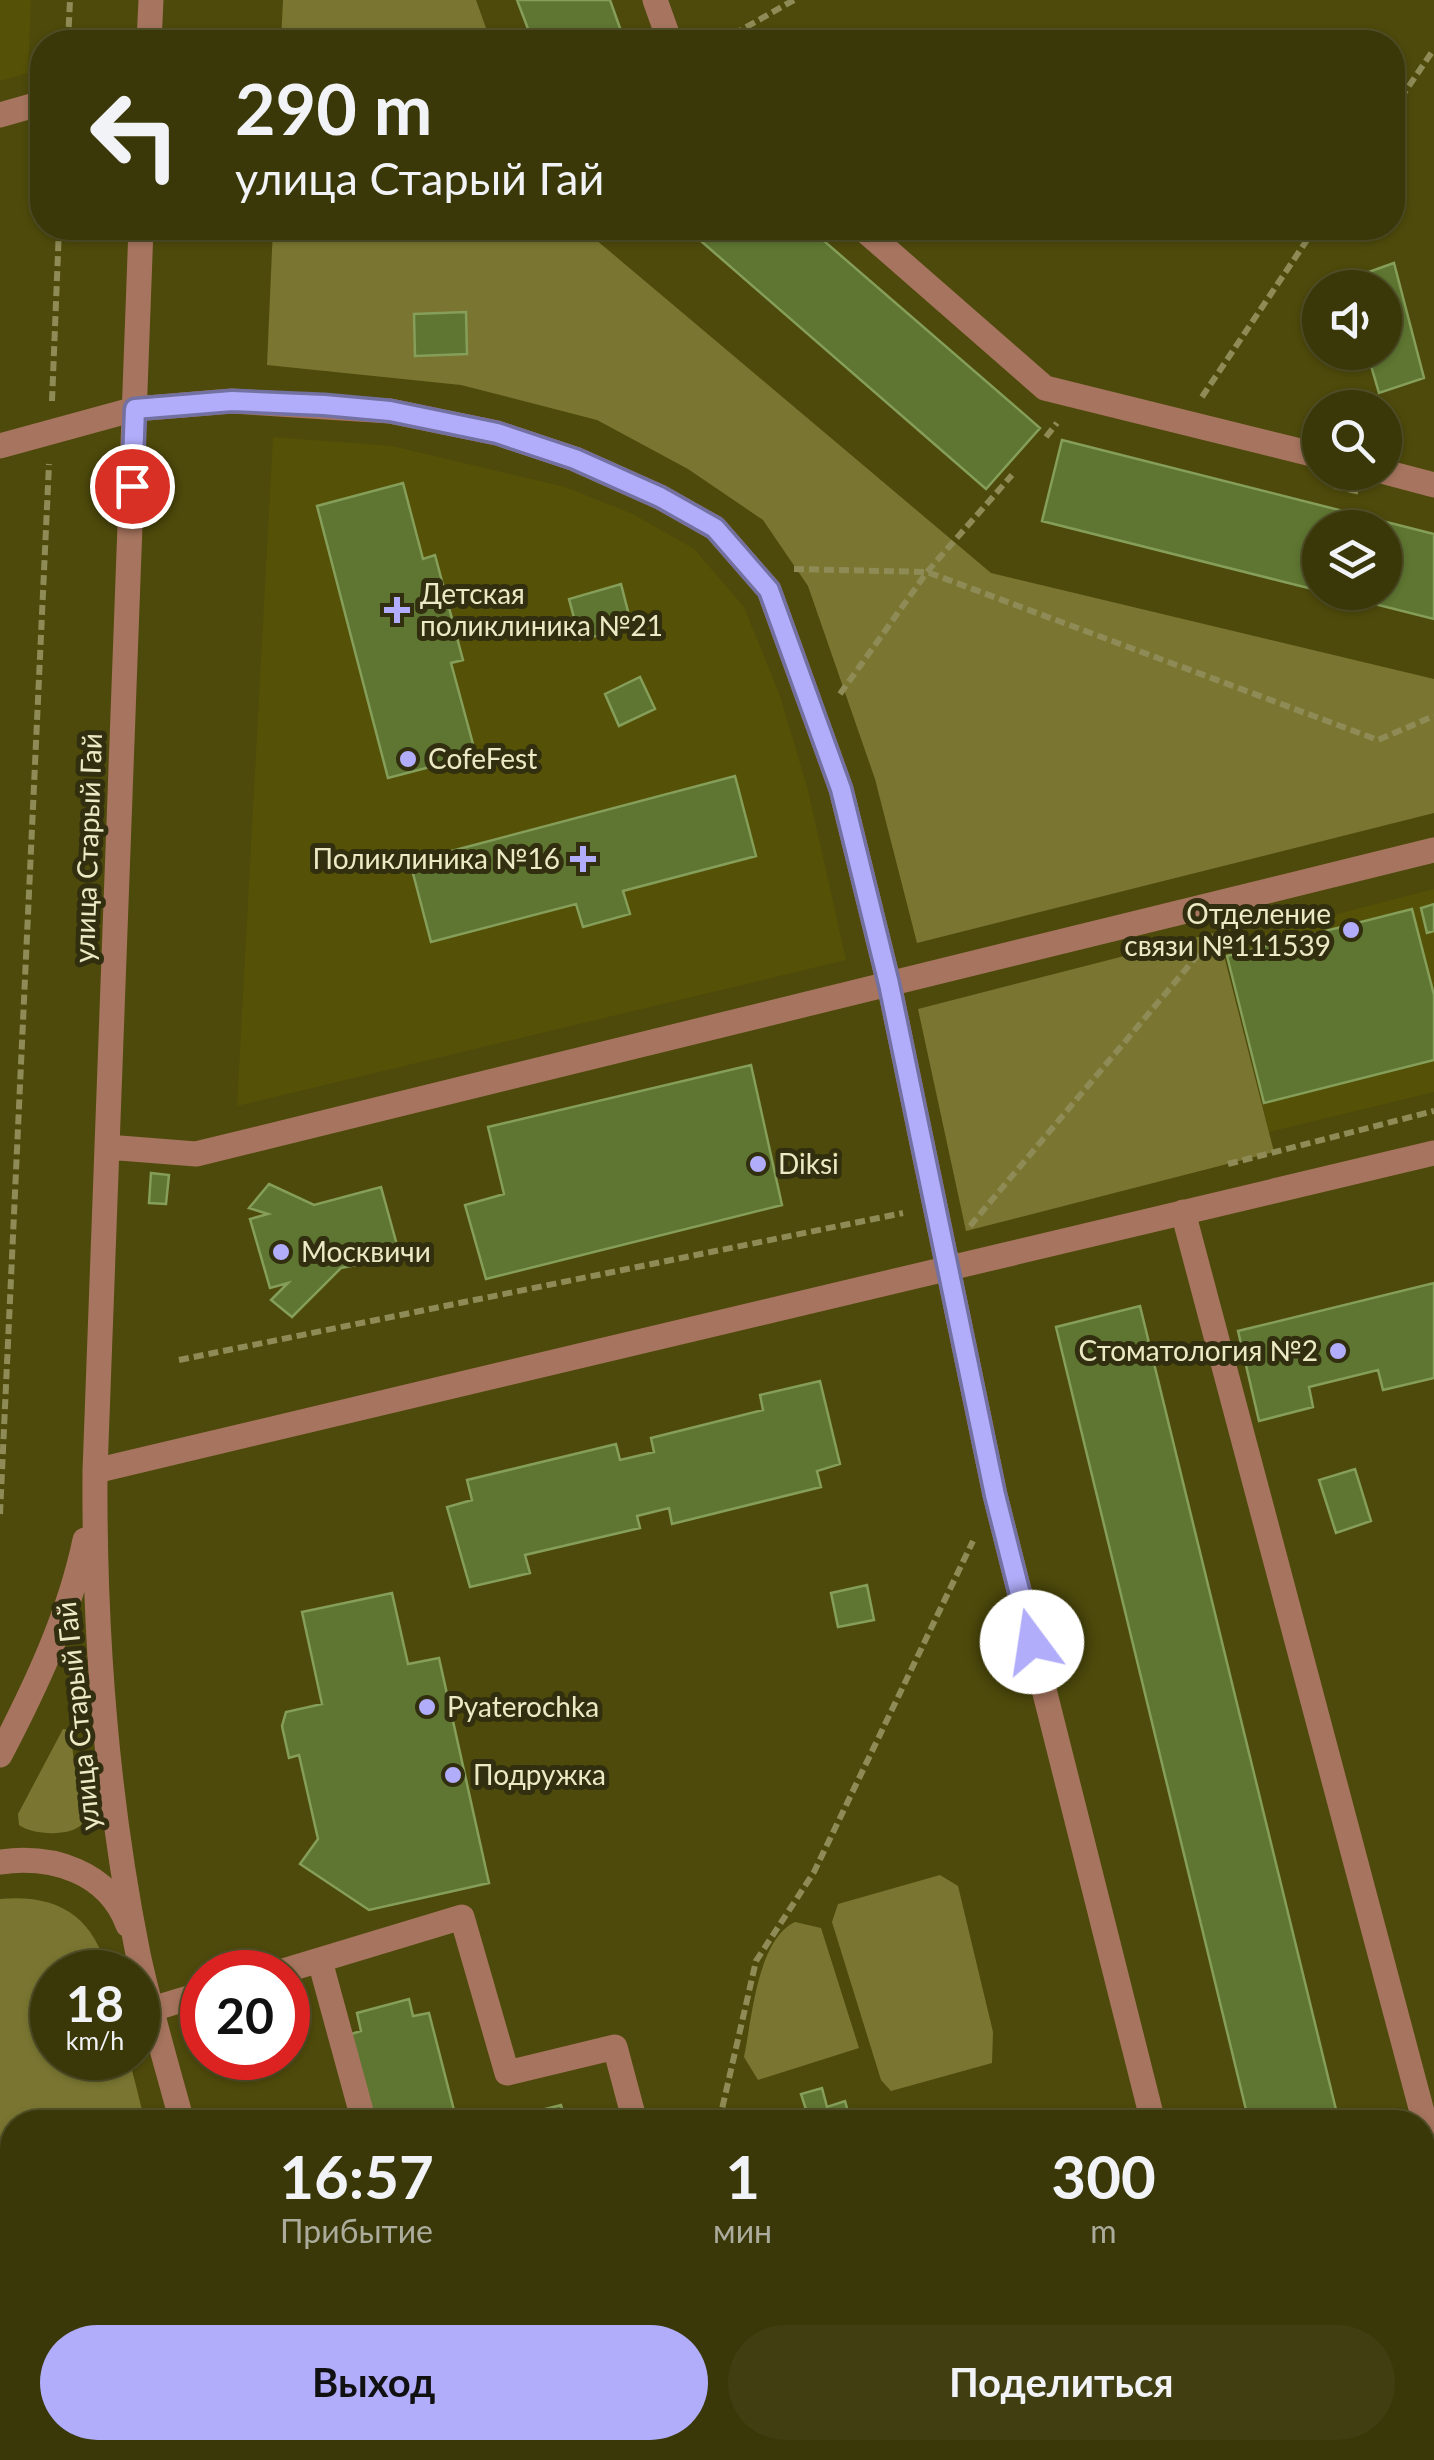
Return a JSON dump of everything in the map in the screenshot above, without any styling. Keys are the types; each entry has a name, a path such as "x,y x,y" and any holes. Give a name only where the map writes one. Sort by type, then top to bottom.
{"street":[{"path":"149,30 150,0"},
{"path":"655,0 666,30"},
{"path":"0,115 30,106"},
{"name":"улица Старый Гай","path":"138,1950 114,1798 94,1580 141,240"},
{"path":"876,240 1045,388 1302,452"},
{"path":"0,446 135,409 232,401 390,411 480,429 575,459 660,497 715,528 769,590 841,789 889,984 995,1495 1150,2110"},
{"path":"1402,477 1434,485"},
{"path":"107,1147 196,1154 1434,850"},
{"path":"95,1471 1434,1153"},
{"path":"1183,1212 1422,2110"},
{"name":"улица Старый Гай","path":"0,1755 64,1617 84,1545 95,1471"},
{"name":"улица Старый Гай","path":"0,1862 46,1859 77,1870 104,1888 122,1910 137,1950"},
{"path":"310,1964 462,1918 507,2073 614,2047 632,2110"},
{"path":"320,1961 361,2110"},
{"name":"улица Старый Гай","path":"160,2039 179,2110"}],"path":[{"path":"69,30 70,0"},
{"path":"741,30 794,0"},
{"path":"1405,92 1434,49"},
{"path":"0,1514 58,240"},
{"path":"1184,423 1307,240"},
{"path":"845,713 840,694 927,572 1012,476"},
{"path":"782,568 927,572 1378,740 1434,716"},
{"path":"966,1231 1218,932"},
{"path":"1218,1166 1434,1111"},
{"path":"179,1360 935,1206"},
{"path":"962,1212 966,1231"},
{"path":"966,1231 983,1226"},
{"path":"722,2110 756,1961 814,1872 995,1495"}],"shaded area":[{"path":"0,0 31,0 28,73 0,81"},
{"path":"283,0 476,0 487,30 282,30"},
{"path":"272,240 596,240 991,573 1434,679 1434,813 917,943 875,779 808,586 763,520 688,469 597,420 461,385 267,365"},
{"path":"273,437 392,446 565,487 633,514 694,549 744,607 780,696 808,790 846,960 237,1106"},
{"path":"1434,889 1434,1092 1269,1132 1221,944"},
{"path":"1218,932 1274,1152 966,1231 918,1009"},
{"path":"63,1729 70,1730 82,1824 61,1833 42,1833 19,1825 18,1814"},
{"path":"940,1875 958,1886 993,2032 992,2063 891,2091 881,2080 832,1922 838,1904"},
{"path":"21,1898 56,1905 83,1923 100,1950 30,1950 30,2080 134,2080 142,2110 0,2110 0,1899"},
{"path":"795,1922 821,1928 859,2048 758,2080 744,2057 758,1982 772,1945"}],"building":[{"path":"517,0 610,0 621,30 528,30"},
{"path":"700,240 823,240 1040,428 986,489"},
{"path":"1394,263 1396,270 1374,270"},
{"path":"1402,294 1424,378 1378,390 1372,370 1402,370"},
{"path":"466,312 467,354 415,356 414,314"},
{"path":"1062,440 1339,510 1302,510 1302,586 1042,521"},
{"name":"Детская поликлиника №21","path":"403,483 423,559 435,555 463,660 451,663 476,755 388,778 317,506"},
{"path":"1402,526 1434,534 1434,619 1398,610 1402,610"},
{"path":"621,584 632,627 580,640 569,599"},
{"path":"640,677 655,709 619,726 605,694"},
{"name":"Поликлиника №16","path":"735,776 756,856 623,891 630,914 583,927 576,904 431,942 410,862"},
{"path":"1434,904 1434,931 1427,933 1421,908"},
{"path":"1412,909 1434,995 1434,1060 1264,1103 1227,956"},
{"path":"751,1065 782,1205 486,1279 465,1205 504,1194 488,1127"},
{"path":"151,1173 169,1175 166,1204 149,1203"},
{"path":"269,1184 314,1205 381,1187 400,1256 341,1268 292,1317 271,1300 288,1283 270,1288 250,1219 268,1214 249,1208"},
{"name":"Стоматология №2","path":"1434,1283 1434,1378 1383,1390 1378,1370 1309,1387 1313,1407 1259,1421 1238,1331"},
{"path":"1140,1306 1336,2110 1246,2110 1056,1327"},
{"path":"820,1381 840,1464 817,1471 821,1487 672,1524 669,1508 637,1516 640,1528 525,1555 530,1573 470,1587 447,1507 472,1500 467,1480 616,1444 620,1460 654,1452 651,1438 763,1410 760,1395"},
{"path":"1355,1469 1371,1521 1336,1533 1319,1480"},
{"path":"867,1585 874,1620 838,1627 831,1593"},
{"path":"392,1593 408,1664 439,1658 489,1883 369,1910 300,1864 318,1839 299,1755 289,1758 282,1726 286,1712 322,1704 302,1612"},
{"path":"409,1999 413,2016 429,2013 454,2110 364,2110 345,2036 361,2031 357,2013"},
{"path":"822,2088 827,2107 845,2101 848,2110 806,2110 801,2094"}],"place":[{"name":"Детская поликлиника №21","path":"397,610"},
{"name":"CofeFest","path":"408,759"},
{"name":"Поликлиника №16","path":"583,859"},
{"name":"Отделение связи №111539","path":"1351,930"},
{"name":"Diksi","path":"758,1164"},
{"name":"Москвичи","path":"281,1252"},
{"name":"Стоматология №2","path":"1338,1351"},
{"name":"Pyaterochka","path":"427,1707"},
{"name":"Подружка","path":"453,1775"}],"route":[{"path":"132,486 135,409 232,401 390,411 497,433 575,459 660,497 715,528 769,590 841,789 889,984 995,1495 1032,1642"}]}
